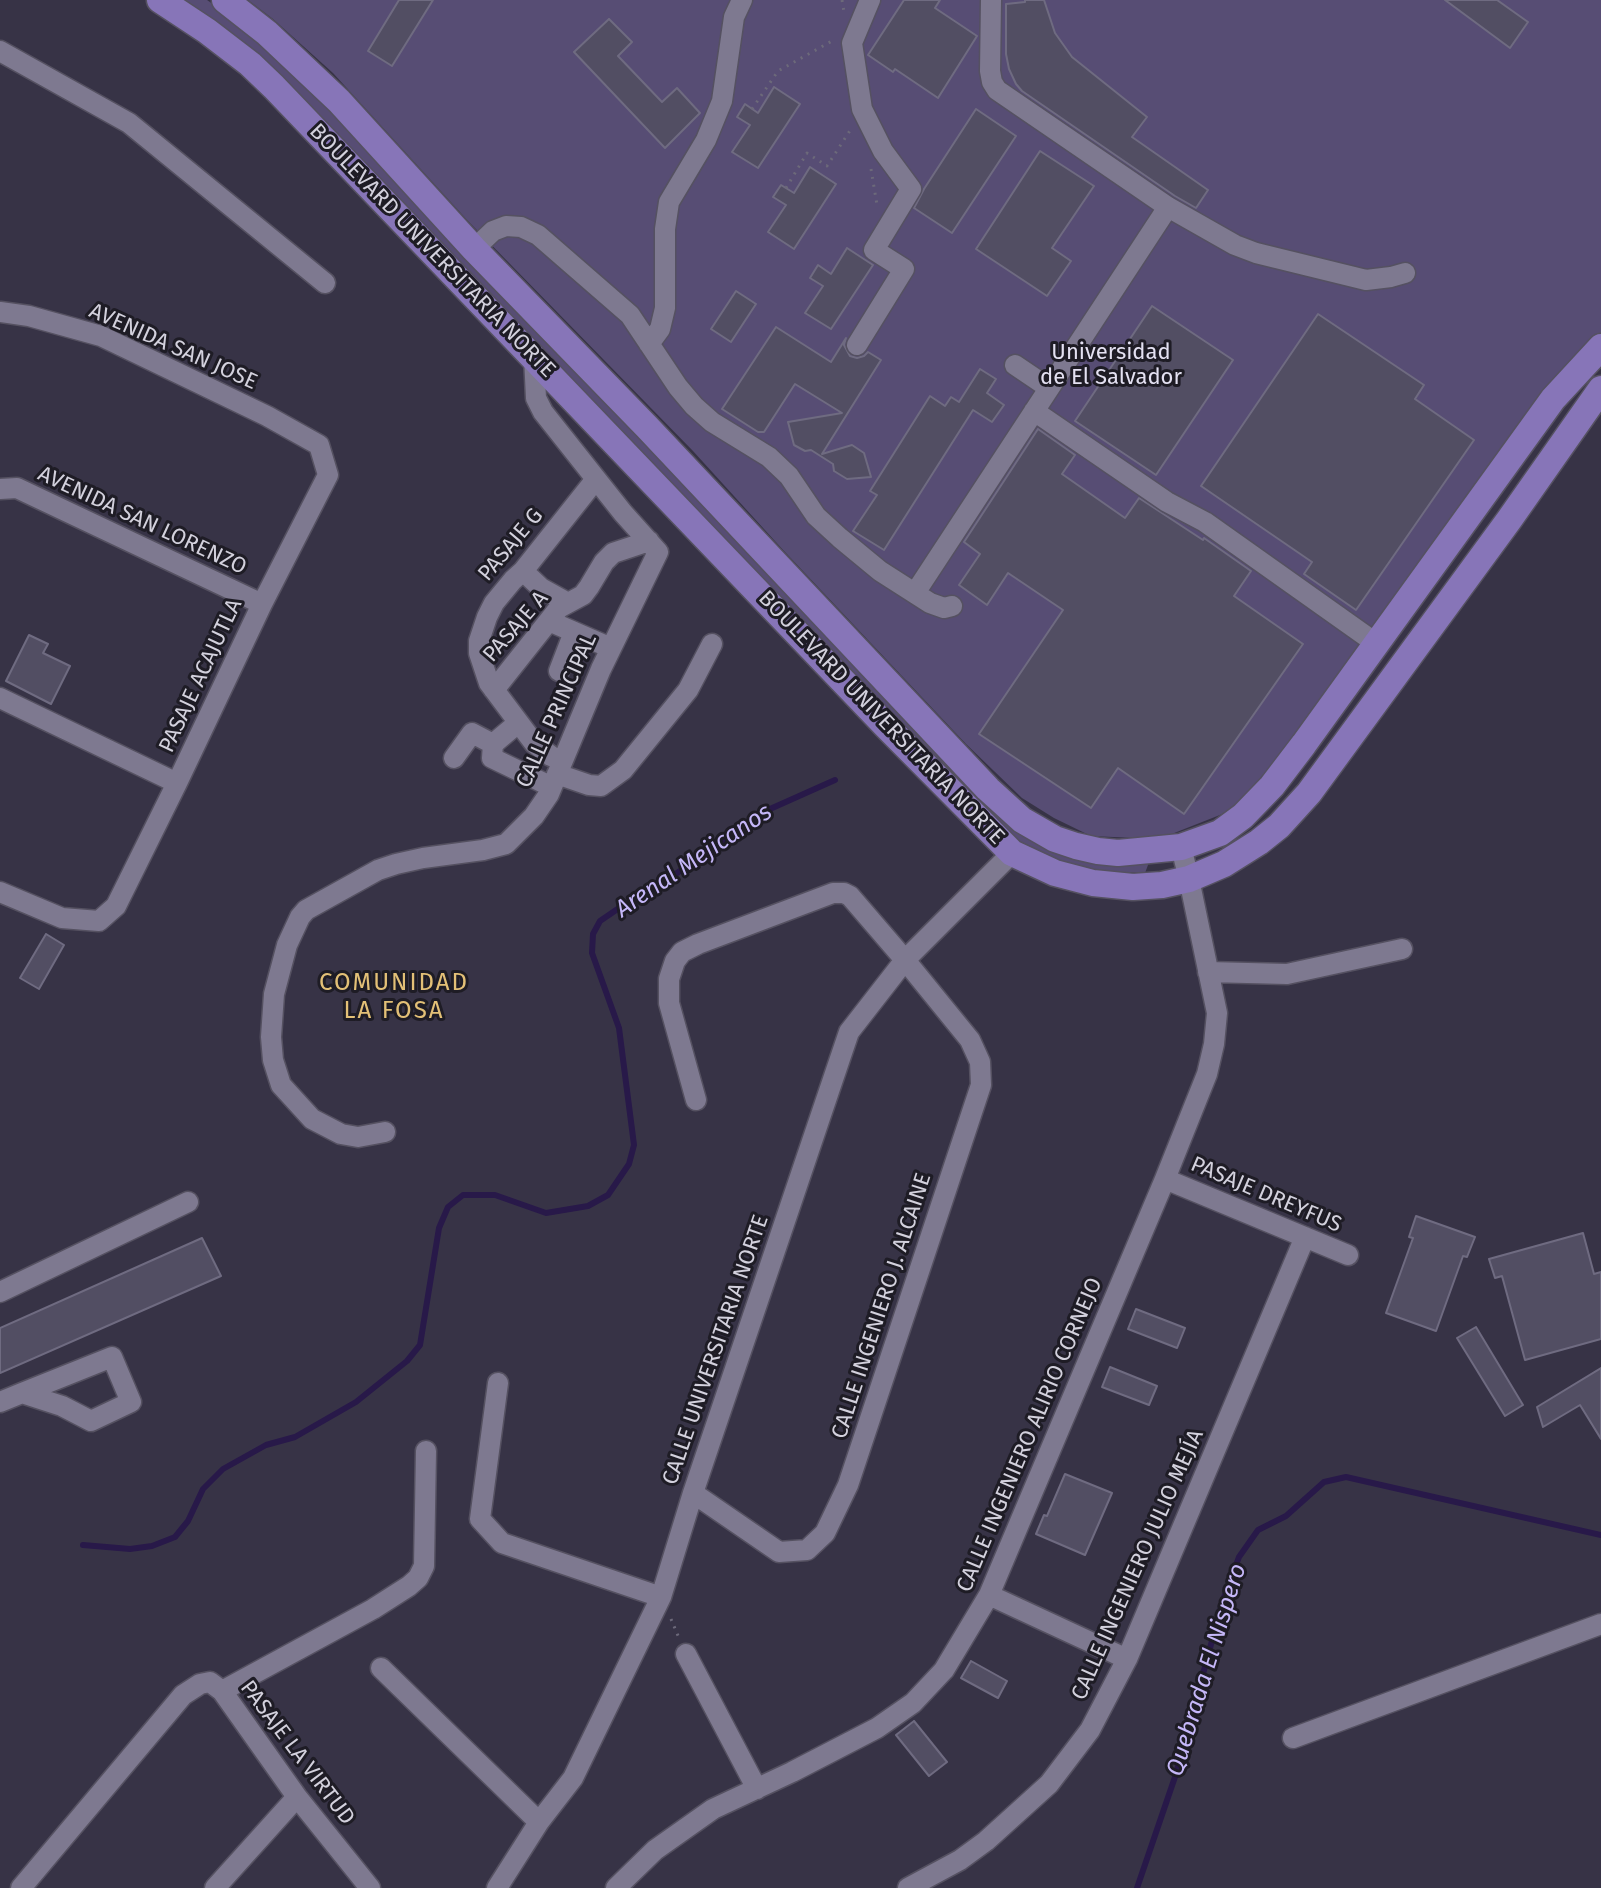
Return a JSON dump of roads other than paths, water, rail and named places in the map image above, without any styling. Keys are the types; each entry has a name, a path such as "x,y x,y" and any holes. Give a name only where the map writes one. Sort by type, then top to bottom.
{"main road":[{"name":"BOULEVARD UNIVERSITARIA NORTE","path":"160,0 207,31 262,75 886,726 1012,853 1055,873 1093,883 1133,887 1162,885 1189,879 1224,864 1279,826 1309,793 1601,389"},
{"name":"BOULEVARD UNIVERSITARIA NORTE","path":"225,0 267,33 330,92 474,249 647,427 988,789 1022,820 1055,839 1076,846 1098,851 1128,852 1181,847 1220,833 1260,799 1287,768 1553,399 1601,347"}],"street":[{"path":"649,344 660,329 665,308 665,229 669,202 706,140 722,101 734,17 742,0"},
{"path":"857,345 904,269 874,250 911,189 883,151 862,109 852,43 870,0"},
{"path":"991,0 990,71 997,90 1168,207 1256,253 1366,280 1405,273"},
{"path":"0,51 129,123 325,283"},
{"path":"915,593 1168,207"},
{"path":"474,249 493,231 506,226 521,227 538,235 630,315 694,406 712,422 769,457 789,476 816,516 832,531 880,571 930,603 944,608 952,606"},
{"name":"AVENIDA SAN JOSE","path":"0,312 29,316 101,336 267,416 319,445"},
{"path":"534,357 536,398 543,412 649,541"},
{"path":"1015,365 1049,388"},
{"path":"1034,411 1167,502 1205,522 1377,644"},
{"name":"PASAJE ACAJUTLA","path":"0,892 62,918 99,921 116,906 328,475 319,445"},
{"name":"PASAJE G","path":"557,774 551,756 534,743 489,683 479,653 479,641 494,603 596,479"},
{"name":"AVENIDA SAN LORENZO","path":"0,489 17,488 262,604"},
{"name":"PASAJE A","path":"494,690 559,608 583,595 613,553 649,541"},
{"name":"CALLE PRINCIPAL","path":"385,1132 358,1137 341,1134 312,1119 281,1085 273,1060 271,1037 274,994 287,945 306,910 378,870 506,844 534,816 557,774 611,648 658,552 649,541"},
{"path":"523,571 541,588 568,603"},
{"path":"549,621 611,648"},
{"path":"559,671 574,632"},
{"path":"518,723 493,744 492,758 601,786 623,770 688,690 712,644"},
{"path":"0,698 177,783"},
{"path":"454,758 472,733 493,744"},
{"name":"CALLE INGENIERO ALIRIO CORNEJO","path":"616,1888 655,1850 713,1809 877,1728 913,1703 944,1670 989,1595 1207,1074 1217,1013 1181,847"},
{"name":"CALLE UNIVERSITARIA NORTE","path":"497,1888 539,1822 573,1778 661,1597 693,1493 849,1032 905,960 1012,853"},
{"name":"CALLE INGENIERO J. ALCAINE","path":"693,1493 779,1552 807,1550 825,1533 848,1485 981,1085 980,1062 970,1040 850,896 833,893 698,944 682,952 675,961 669,979 669,1003 696,1100"},
{"path":"1208,972 1287,974 1402,949"},
{"name":"PASAJE DREYFUS","path":"1165,1179 1348,1255"},
{"path":"0,1292 188,1202"},
{"name":"CALLE INGENIERO JULIO MEJÍA","path":"908,1888 960,1860 986,1841 1049,1784 1090,1730 1127,1659 1305,1237"},
{"path":"0,1402 22,1393 112,1357 131,1402 91,1421 62,1406 22,1393"},
{"path":"498,1383 480,1519 502,1543 661,1597"},
{"path":"222,1691 373,1609 418,1578 424,1566 426,1451"},
{"path":"989,1595 1127,1659"},
{"path":"1293,1738 1601,1624"},
{"path":"686,1654 757,1789"},
{"path":"381,1668 539,1822"},
{"name":"PASAJE LA VIRTUD","path":"21,1888 183,1695 200,1684 210,1682 222,1691 297,1797 370,1888"},
{"path":"221,1886 297,1797"}],"waterway":[{"name":"Arenal Mejicanos","path":"83,1545 130,1549 152,1546 175,1537 188,1521 203,1489 223,1469 266,1445 295,1437 356,1402 407,1361 420,1345 439,1228 448,1207 463,1195 495,1195 546,1213 588,1206 608,1195 629,1164 634,1145 619,1028 592,953 593,934 600,921 648,893 770,809 835,780"},
{"name":"Quebrada El Nispero","path":"1137,1888 1176,1774 1223,1600 1239,1557 1258,1530 1286,1516 1324,1482 1346,1477 1601,1535"}],"district":[{"name":"COMUNIDAD LA FOSA","path":"394,997"}],"park label":[{"name":"Universidad de El Salvador","path":"1111,366"}]}
